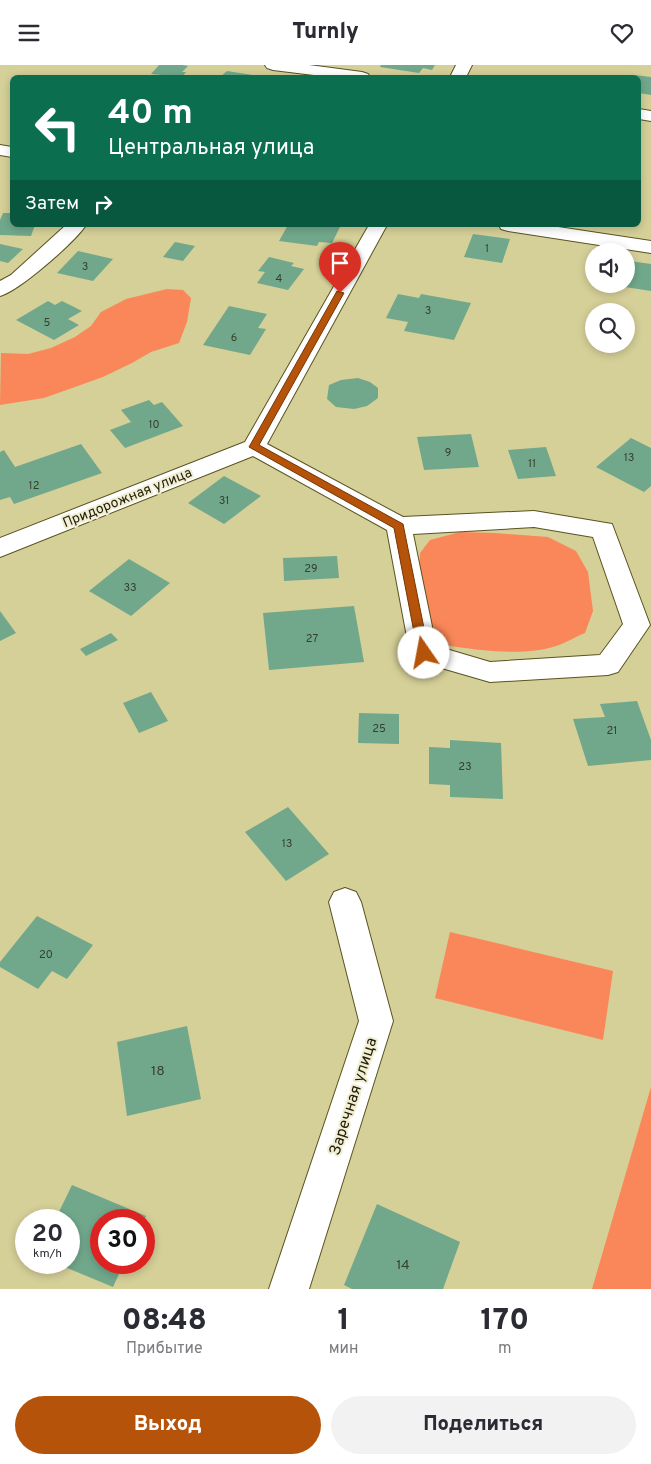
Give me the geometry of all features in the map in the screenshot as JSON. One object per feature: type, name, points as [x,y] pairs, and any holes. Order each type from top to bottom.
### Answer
[{"type":"street","points":[[273,65],[347,75]]},
{"type":"street","points":[[0,290],[18,279],[74,227]]},
{"type":"street","points":[[377,227],[254,447],[399,526],[534,519],[603,530],[637,625],[608,665],[490,673],[424,653],[399,526]]},
{"type":"street","points":[[521,227],[651,247]]},
{"type":"street","name":"Придорожная улица","points":[[0,549],[254,447]]},
{"type":"street","name":"Заречная улица","points":[[289,1289],[376,1021],[345,902]]},
{"type":"shaded area","points":[[167,289],[183,290],[191,298],[187,322],[179,343],[151,352],[103,377],[44,398],[0,405],[1,353],[28,354],[51,348],[75,337],[91,326],[101,312],[126,299]]},
{"type":"shaded area","points":[[460,532],[548,537],[576,551],[588,572],[593,611],[585,633],[556,646],[529,651],[471,649],[443,645],[431,630],[419,574],[420,553],[430,540]]},
{"type":"shaded area","points":[[450,932],[613,971],[603,1040],[435,998]]},
{"type":"shaded area","points":[[651,1087],[651,1289],[592,1289]]},
{"type":"building","points":[[159,65],[188,66],[182,72],[186,72],[184,75],[151,74]]},
{"type":"building","points":[[381,65],[435,65],[432,70],[423,68],[419,73],[380,67]]},
{"type":"building","points":[[227,71],[253,75],[222,75]]},
{"type":"building","points":[[641,76],[651,77],[651,95],[641,93]]},
{"type":"building","points":[[3,213],[10,213],[10,227],[34,227],[31,236],[0,235],[0,220]]},
{"type":"building","points":[[287,227],[340,227],[332,243],[319,242],[317,246],[279,241]]},
{"type":"building","points":[[473,234],[510,239],[502,263],[464,257]]},
{"type":"building","points":[[175,242],[195,246],[183,261],[163,257]]},
{"type":"building","points":[[0,244],[23,249],[8,263],[0,261]]},
{"type":"building","points":[[78,251],[113,259],[93,281],[57,273]]},
{"type":"building","points":[[269,257],[294,263],[291,266],[304,269],[288,290],[257,283],[265,272],[258,271]]},
{"type":"building","points":[[635,262],[651,264],[651,291],[635,289]]},
{"type":"building","points":[[398,294],[419,298],[421,294],[471,303],[454,340],[404,331],[408,322],[386,318]]},
{"type":"building","points":[[48,301],[55,305],[62,301],[82,311],[68,319],[79,325],[54,340],[16,320]]},
{"type":"building","points":[[229,306],[267,314],[258,328],[266,329],[250,355],[203,345]]},
{"type":"building","points":[[358,378],[370,382],[378,388],[378,398],[367,406],[354,409],[336,407],[327,399],[329,385],[341,380]]},
{"type":"building","points":[[149,400],[154,405],[162,402],[183,426],[125,448],[110,430],[131,422],[121,410]]},
{"type":"building","points":[[471,434],[479,467],[424,470],[417,437]]},
{"type":"building","points":[[631,438],[651,448],[651,486],[644,492],[596,467]]},
{"type":"building","points":[[81,444],[102,473],[14,504],[10,497],[0,500],[0,452],[4,450],[15,467]]},
{"type":"building","points":[[546,447],[556,476],[518,479],[508,450]]},
{"type":"building","points":[[224,476],[261,496],[224,524],[188,503]]},
{"type":"building","points":[[337,556],[339,578],[284,581],[283,558]]},
{"type":"building","points":[[129,559],[170,583],[131,616],[89,591]]},
{"type":"building","points":[[354,606],[364,662],[269,670],[263,613]]},
{"type":"building","points":[[0,611],[16,633],[0,641]]},
{"type":"building","points":[[111,633],[118,640],[86,656],[80,649]]},
{"type":"building","points":[[151,692],[168,721],[139,733],[123,703]]},
{"type":"building","points":[[637,701],[651,740],[651,760],[588,766],[573,719],[605,717],[600,704]]},
{"type":"building","points":[[359,713],[399,714],[399,744],[358,743]]},
{"type":"building","points":[[450,740],[501,743],[503,799],[450,797],[450,785],[429,784],[429,747],[450,748]]},
{"type":"building","points":[[288,807],[329,854],[286,881],[245,832]]},
{"type":"building","points":[[37,916],[93,945],[67,979],[52,971],[38,989],[0,967],[0,962]]},
{"type":"building","points":[[187,1026],[201,1099],[127,1116],[117,1042]]},
{"type":"building","points":[[72,1185],[129,1209],[90,1209],[90,1274],[119,1274],[113,1287],[80,1273],[80,1209],[60,1209]]},
{"type":"building","points":[[377,1204],[460,1242],[443,1289],[352,1289],[344,1285]]},
{"type":"route","points":[[340,293],[254,447],[399,526],[424,653]]}]
